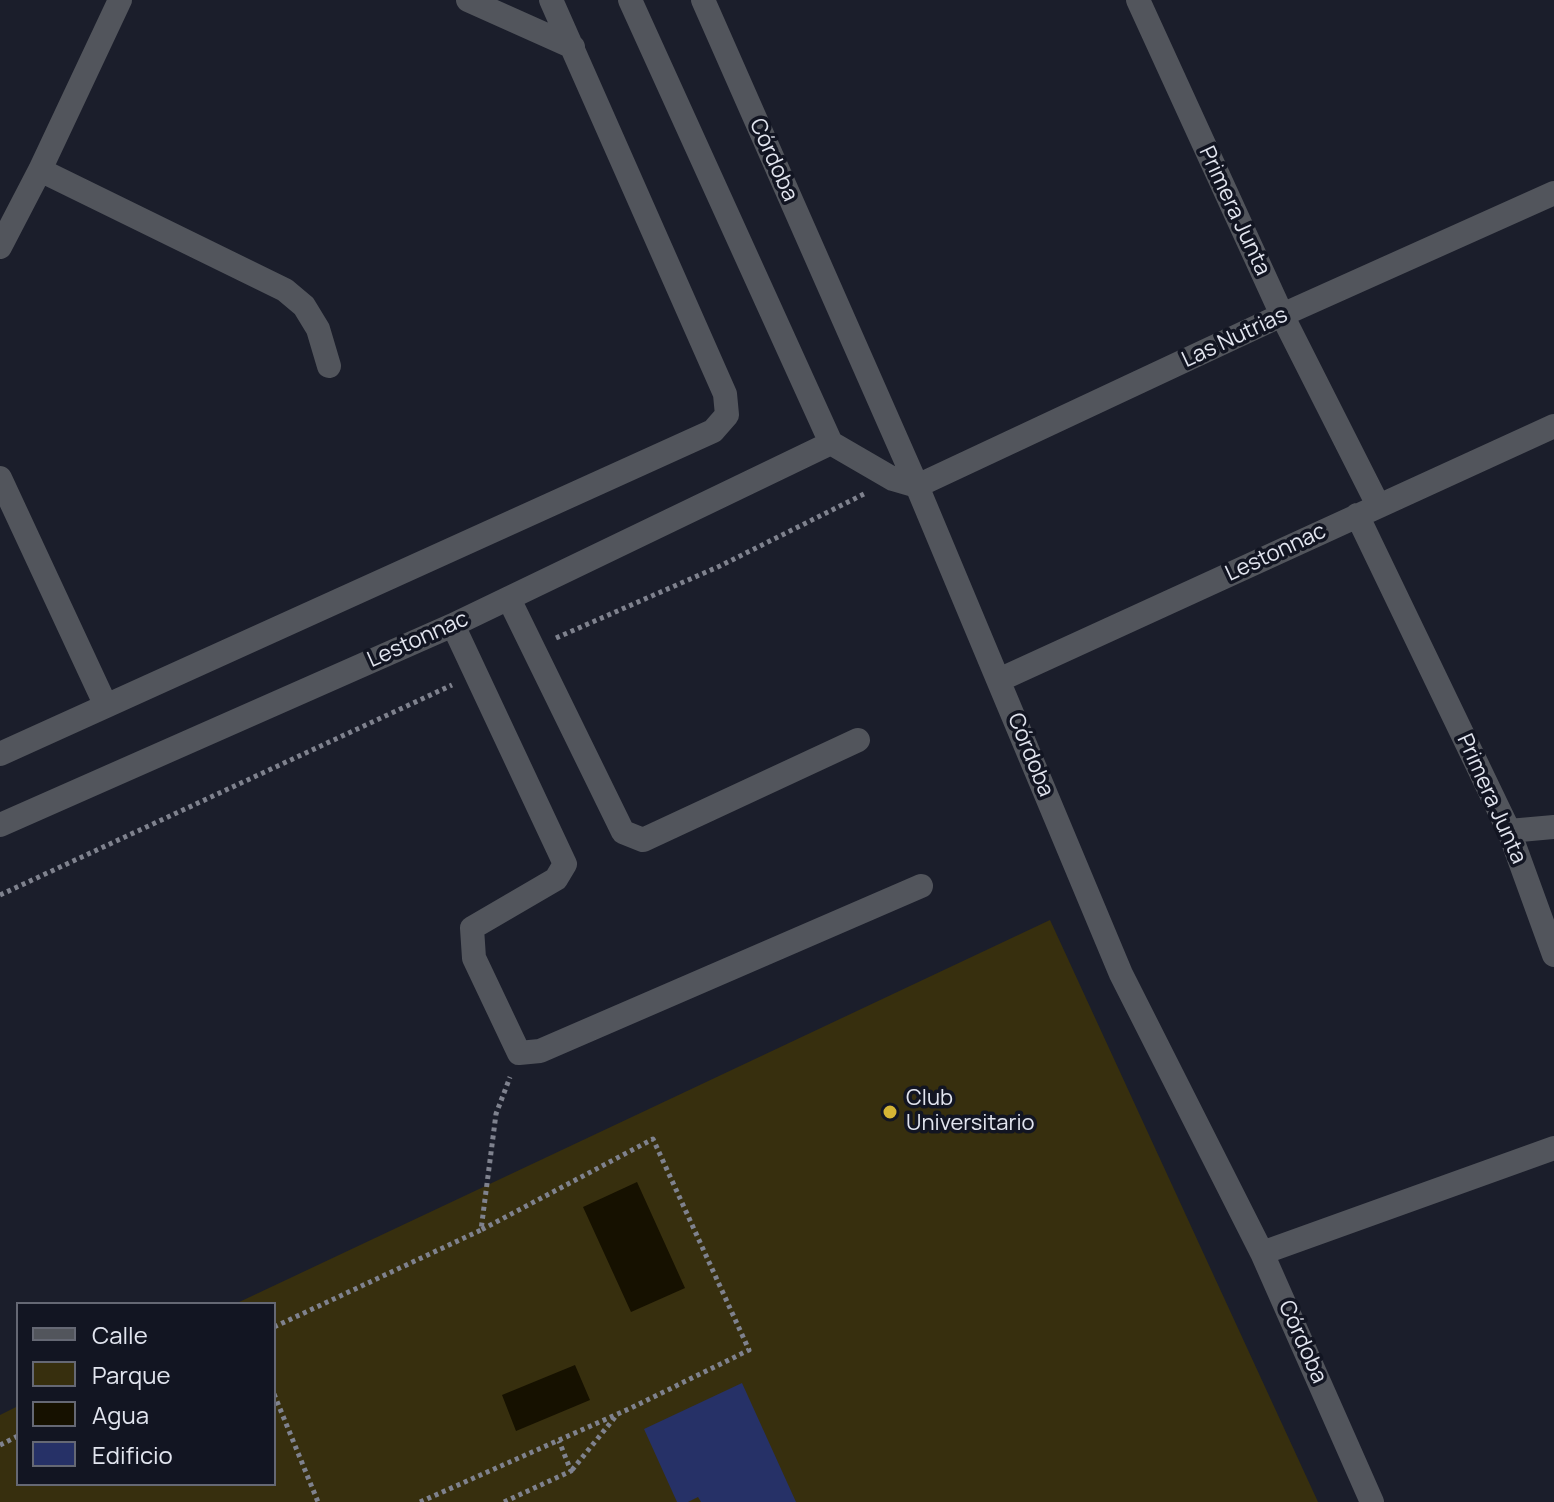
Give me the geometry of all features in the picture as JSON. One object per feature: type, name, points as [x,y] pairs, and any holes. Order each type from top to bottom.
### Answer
[{"type":"street","points":[[0,247],[120,0]]},
{"type":"street","points":[[468,0],[573,47]]},
{"type":"street","points":[[0,754],[713,431],[727,415],[725,394],[551,0]]},
{"type":"street","points":[[630,0],[831,443],[893,479],[917,486]]},
{"type":"street","name":"Córdoba","points":[[703,0],[917,486],[1121,974],[1262,1253],[1372,1502]]},
{"type":"street","name":"Primera Junta","points":[[1138,0],[1282,315],[1509,831],[1551,941]]},
{"type":"street","points":[[40,170],[285,290],[304,306],[318,329],[329,366]]},
{"type":"street","name":"Las Nutrias","points":[[917,486],[1282,315],[1554,193]]},
{"type":"street","name":"Lestonnac","points":[[999,680],[1554,426]]},
{"type":"street","name":"Lestonnac","points":[[0,825],[453,625],[831,443]]},
{"type":"street","points":[[0,478],[106,706]]},
{"type":"street","points":[[509,599],[623,832],[643,840],[858,740]]},
{"type":"street","points":[[453,625],[565,864],[556,879],[472,928],[474,958],[519,1053],[540,1051],[921,886]]},
{"type":"street","points":[[1509,831],[1554,827]]},
{"type":"street","points":[[1262,1253],[1554,1148]]},
{"type":"path","points":[[534,647],[720,566],[893,479]]},
{"type":"path","points":[[0,895],[476,673]]},
{"type":"path","points":[[481,1230],[496,1114],[519,1053]]},
{"type":"path","points":[[276,1326],[481,1230],[653,1139],[749,1350],[617,1414],[420,1502]]},
{"type":"path","points":[[276,1399],[318,1502]]},
{"type":"path","points":[[504,1502],[571,1471],[617,1414]]},
{"type":"path","points":[[559,1440],[571,1471]]},
{"type":"green space","name":"Club Universitario","points":[[1050,920],[1318,1502],[0,1502],[0,1415],[16,1407],[16,1486],[276,1486],[276,1302],[239,1302]]},
{"type":"water","points":[[637,1182],[685,1288],[631,1312],[583,1207]]},
{"type":"water","points":[[575,1365],[590,1400],[516,1431],[502,1395]]},
{"type":"building","points":[[742,1383],[796,1502],[701,1502],[698,1497],[688,1502],[677,1502],[644,1429]]},
{"type":"place","name":"Club Universitario","points":[[890,1112]]}]
